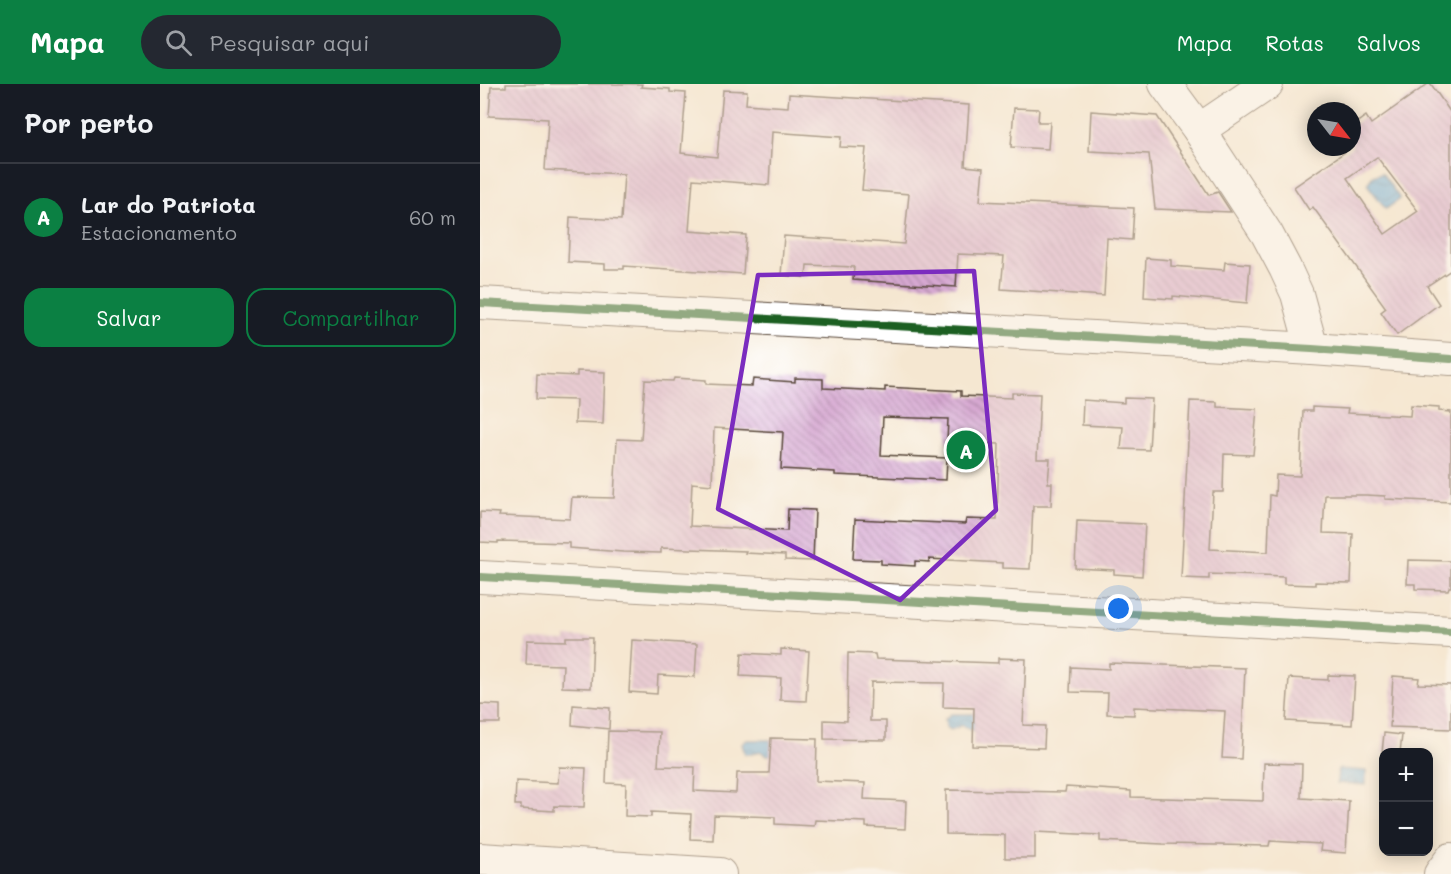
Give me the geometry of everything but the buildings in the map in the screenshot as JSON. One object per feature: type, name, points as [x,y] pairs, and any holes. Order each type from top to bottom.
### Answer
[{"type":"street","points":[[1165,84],[1199,130],[1267,234],[1297,294],[1312,349]]},
{"type":"street","points":[[1199,130],[1267,84]]},
{"type":"street","points":[[480,303],[1312,349],[1451,359]]},
{"type":"street","points":[[480,577],[1451,632]]},
{"type":"street","points":[[480,859],[720,874]]},
{"type":"street","points":[[1440,874],[1451,859]]},
{"type":"highlighted area","points":[[974,271],[996,510],[900,600],[718,509],[758,275]]},
{"type":"water","points":[[1382,173],[1400,199],[1386,209],[1367,184],[1373,176]]},
{"type":"water","points":[[951,714],[975,714],[974,730],[962,725],[951,730],[946,727],[945,719]]},
{"type":"water","points":[[747,740],[771,740],[771,755],[760,751],[745,754],[742,744]]},
{"type":"water","points":[[1338,769],[1366,771],[1366,785],[1337,783]]},
{"type":"cycle path","points":[[480,303],[1312,349],[1451,359]]},
{"type":"cycle path","points":[[480,577],[1451,632]]},
{"type":"place","name":"Lar do Patriota","points":[[966,450]]}]
